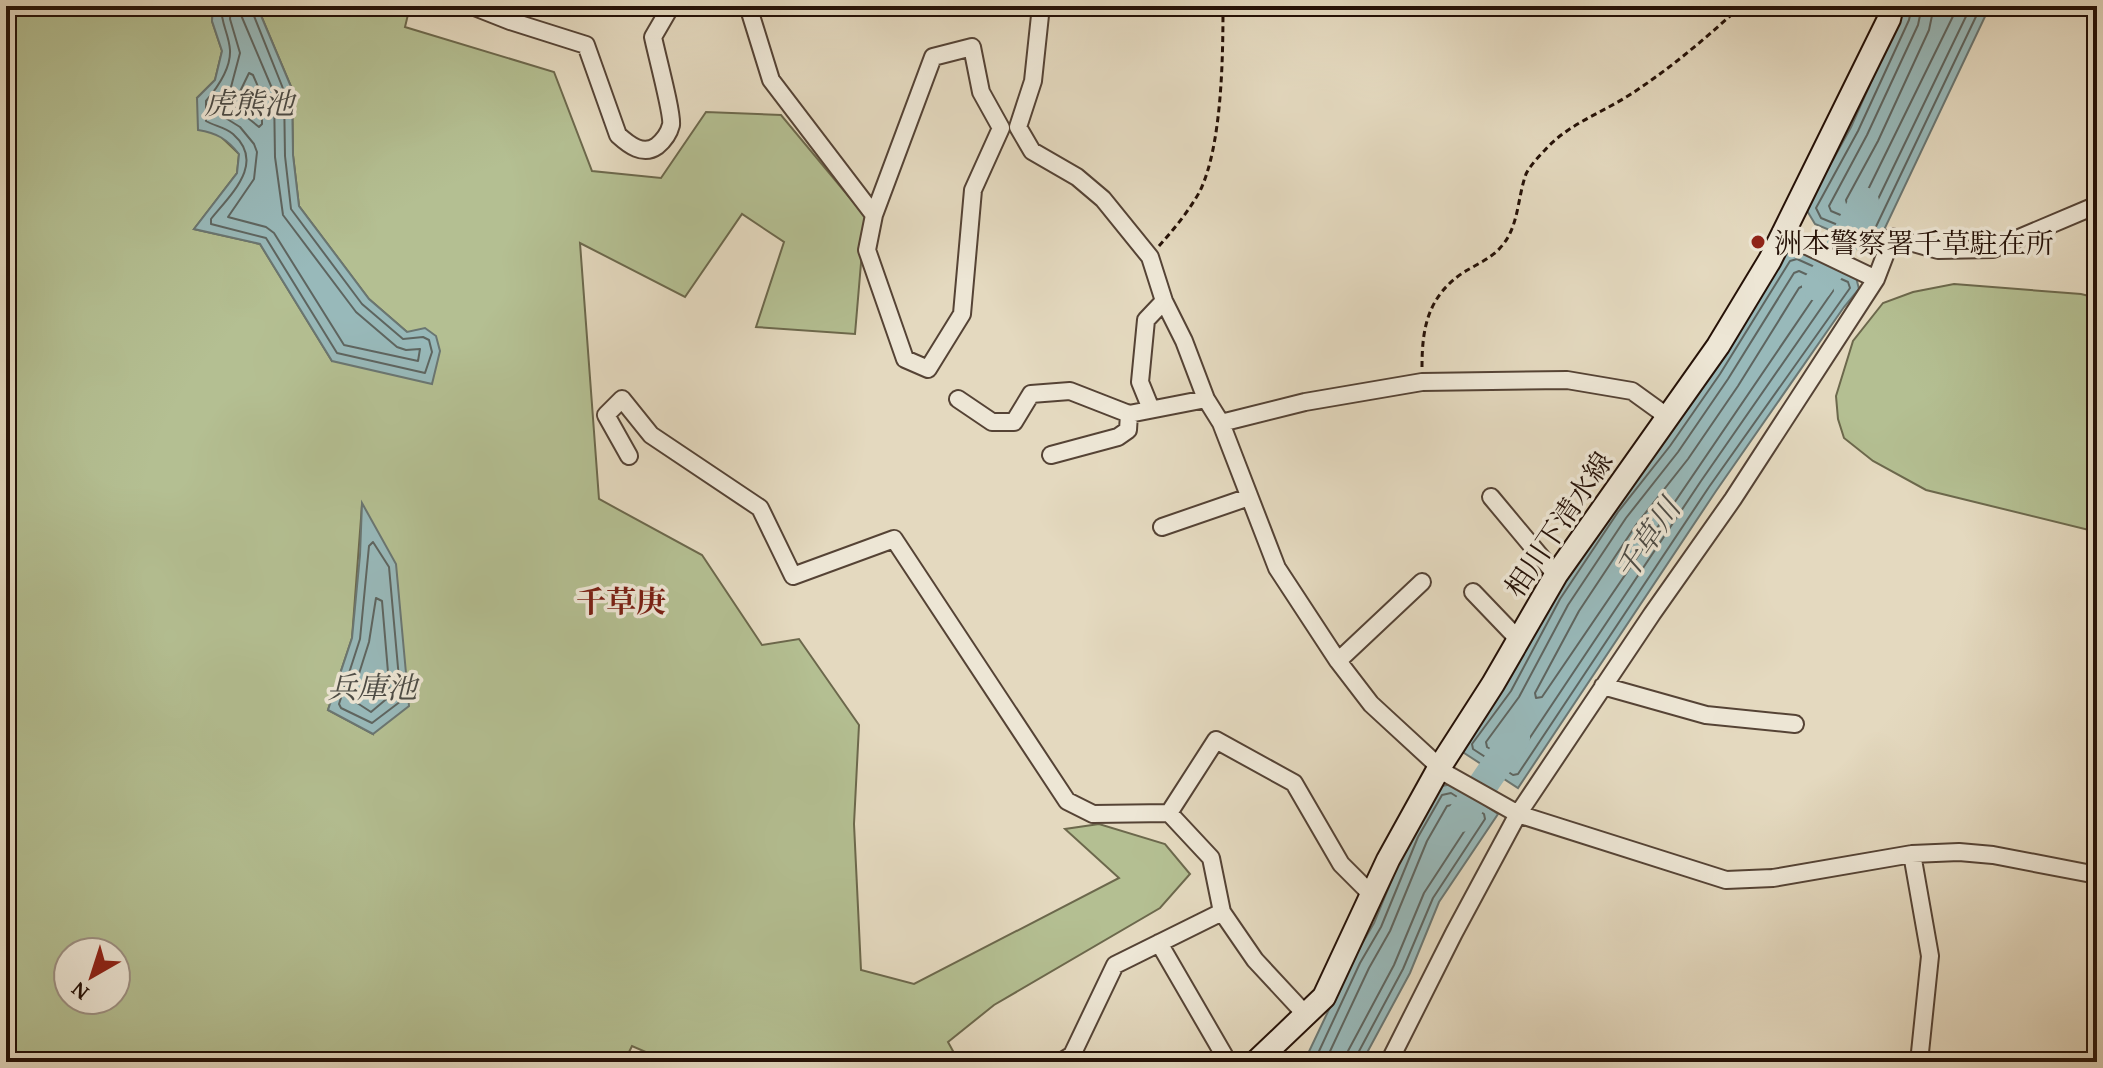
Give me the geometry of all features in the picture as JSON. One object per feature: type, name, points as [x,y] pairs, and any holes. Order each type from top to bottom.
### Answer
[{"type":"main road","name":"相川下清水線","points":[[1256,1062],[1324,997],[1388,860],[1556,575],[1718,346],[1784,235],[1804,188],[1889,19],[1892,6]]},
{"type":"street","points":[[472,6],[586,45],[618,135],[628,145],[643,150],[652,149],[663,141],[671,124],[653,37],[671,6]]},
{"type":"street","points":[[748,6],[771,80],[874,215]]},
{"type":"street","points":[[1041,6],[1033,81],[1018,127],[1032,151],[1077,177],[1103,199],[1150,257],[1164,301],[1184,341],[1206,399],[1221,423],[1277,568],[1338,661],[1371,704],[1443,771],[1513,812],[1726,880],[1773,878],[1912,854],[1959,852],[1993,855],[2097,875]]},
{"type":"street","points":[[972,47],[981,92],[1001,128],[973,190],[962,314],[928,369],[905,359],[867,250],[874,215],[933,57],[972,47]]},
{"type":"street","points":[[1001,128],[1018,127]]},
{"type":"street","points":[[1389,1062],[1513,812],[1733,499],[1876,279],[1892,237],[1938,250],[1993,249],[2097,205]]},
{"type":"street","points":[[1784,235],[1876,279]]},
{"type":"street","points":[[1151,409],[1140,382],[1146,320],[1164,301]]},
{"type":"street","points":[[1221,423],[1305,402],[1422,382],[1567,380],[1632,391],[1668,417]]},
{"type":"street","points":[[958,399],[992,422],[1014,422],[1031,394],[1070,391],[1129,414],[1206,399]]},
{"type":"street","points":[[629,456],[606,415],[622,399],[651,435],[760,508],[793,576],[894,539],[1067,801],[1093,814],[1169,813],[1211,858],[1222,912],[1255,960],[1307,1016]]},
{"type":"street","points":[[1051,455],[1118,437],[1128,430],[1129,414]]},
{"type":"street","points":[[1162,527],[1249,497]]},
{"type":"street","points":[[1491,497],[1556,575]]},
{"type":"street","points":[[1338,661],[1422,582]]},
{"type":"street","points":[[1473,592],[1519,640]]},
{"type":"street","points":[[1603,686],[1706,715],[1795,724]]},
{"type":"street","points":[[1169,813],[1216,740],[1294,783],[1341,864],[1372,895]]},
{"type":"street","points":[[1912,854],[1930,956],[1919,1062]]},
{"type":"street","points":[[1061,1062],[1072,1055],[1115,965],[1222,912]]},
{"type":"street","points":[[1159,943],[1228,1062]]},
{"type":"path","points":[[1150,257],[1183,217],[1200,190],[1212,158],[1223,55],[1223,6]]},
{"type":"path","points":[[1422,382],[1422,335],[1435,300],[1460,275],[1498,251],[1511,233],[1527,172],[1544,150],[1564,131],[1630,95],[1693,49],[1741,6]]},
{"type":"green space","points":[[6,6],[213,6],[212,21],[222,51],[215,80],[197,98],[217,133],[239,154],[237,173],[194,229],[260,244],[332,361],[407,332],[369,299],[299,206],[293,155],[292,89],[257,6],[410,6],[405,27],[554,72],[592,171],[661,178],[706,112],[781,115],[865,216],[855,334],[756,327],[784,242],[742,214],[685,297],[580,243],[599,499],[702,555],[762,645],[799,639],[859,725],[854,824],[861,970],[914,984],[1119,878],[1065,829],[1099,824],[1165,844],[1190,874],[1160,908],[994,1005],[948,1042],[959,1062],[669,1062],[632,1046],[624,1062],[6,1062]],"holes":[[[362,505],[373,734],[328,710],[352,638]]]},
{"type":"green space","points":[[1954,284],[2081,294],[2097,298],[2097,532],[1926,490],[1873,461],[1844,438],[1836,396],[1853,341],[1883,303],[1913,292]]},
{"type":"water","name":"虎熊池","points":[[213,6],[257,6],[292,89],[293,155],[299,206],[369,299],[407,332],[425,328],[436,336],[440,351],[432,384],[332,361],[260,244],[194,229],[237,173],[239,154],[221,138],[198,130],[197,98],[215,80],[222,51],[212,21]]},
{"type":"water","points":[[1905,6],[1990,6],[1875,249],[1815,224],[1806,209],[1851,127]]},
{"type":"water","points":[[1796,250],[1856,277],[1859,289],[1716,491],[1518,788],[1458,749],[1553,596],[1785,254]]},
{"type":"water","name":"兵庫池","points":[[362,503],[396,564],[409,706],[373,734],[328,710],[352,638]]},
{"type":"water","points":[[1452,784],[1498,814],[1439,902],[1410,973],[1362,1062],[1304,1062],[1353,959],[1374,923],[1411,833],[1437,787]]},
{"type":"waterway","name":"千草川","points":[[1817,286],[1831,267],[1864,202]]},
{"type":"waterway","name":"千草川","points":[[1461,817],[1515,738]]},
{"type":"place","name":"洲本警察署千草駐在所","points":[[1758,242]]},
{"type":"district","name":"千草庚","points":[[621,601]]}]
